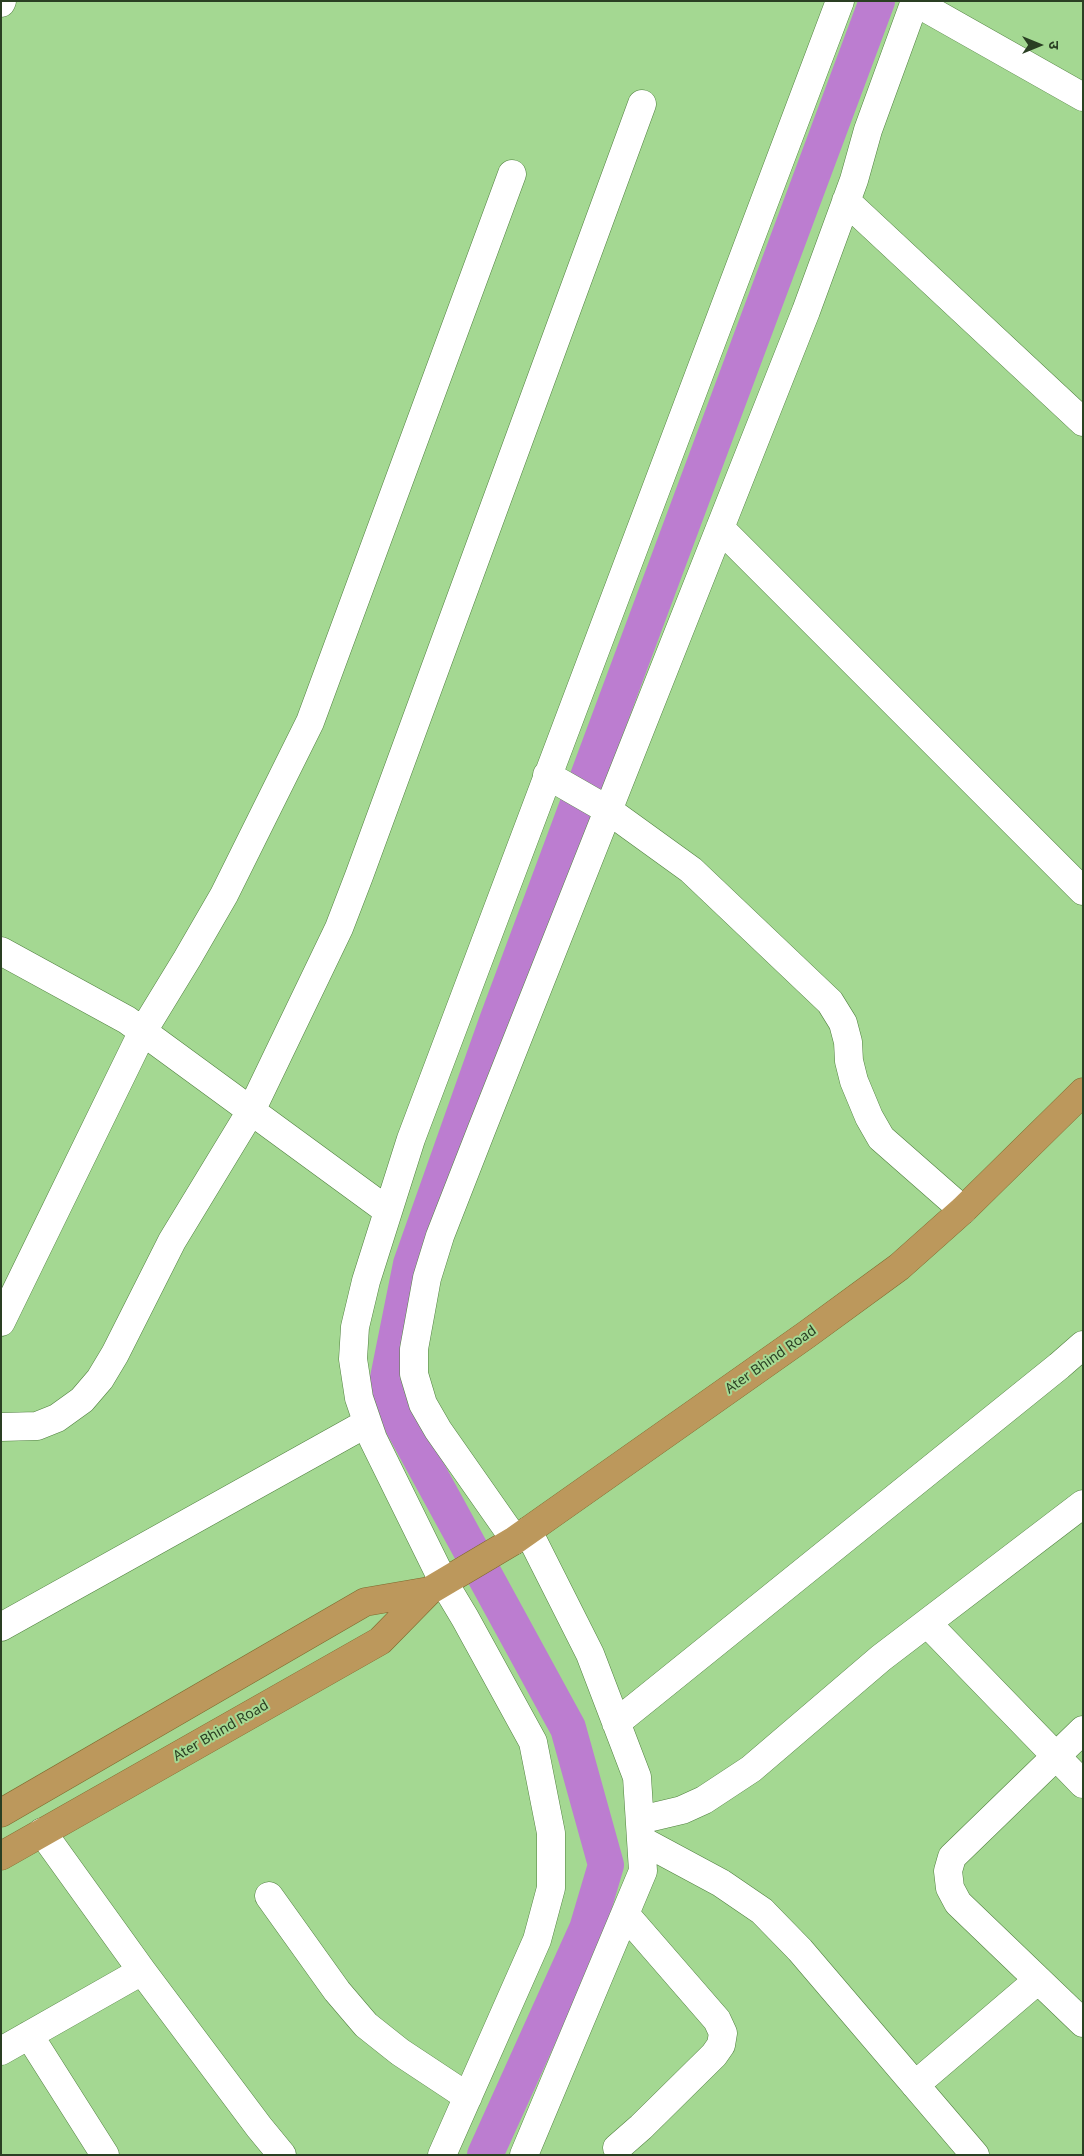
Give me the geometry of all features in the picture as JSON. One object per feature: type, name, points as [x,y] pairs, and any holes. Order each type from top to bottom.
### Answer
[{"type":"highway","name":"Ater Bhind Road","points":[[1,1856],[380,1641],[441,1585],[514,1540],[899,1267],[963,1210],[1080,1099]]},
{"type":"highway","name":"Ater Bhind Road","points":[[1,1813],[365,1602],[441,1585]]},
{"type":"street","points":[[442,2155],[537,1940],[551,1888],[550,1833],[533,1742],[465,1618],[441,1585],[373,1439],[359,1398],[353,1359],[355,1327],[366,1281],[411,1138],[840,1]]},
{"type":"street","points":[[524,2155],[643,1871],[637,1777],[590,1654],[438,1430],[424,1404],[414,1374],[414,1349],[427,1278],[440,1236],[806,312],[846,201],[868,130],[915,2],[1083,98]]},
{"type":"street","points":[[1,1427],[37,1426],[57,1418],[82,1400],[100,1379],[115,1354],[172,1241],[251,1111],[339,928],[642,104]]},
{"type":"street","points":[[1,1322],[143,1031],[224,894],[310,722],[512,174]]},
{"type":"street","points":[[846,201],[1083,422]]},
{"type":"street","points":[[720,528],[1083,891]]},
{"type":"street","points":[[547,775],[608,810],[691,870],[830,1002],[843,1023],[854,1081],[869,1117],[881,1138],[963,1210]]},
{"type":"street","points":[[1,951],[127,1020],[388,1211]]},
{"type":"street","points":[[616,1723],[1083,1345]]},
{"type":"street","points":[[1,1627],[368,1423]]},
{"type":"street","points":[[641,1830],[728,1786],[784,1743],[881,1658],[1083,1504]]},
{"type":"street","points":[[928,1624],[1083,1784]]},
{"type":"street","points":[[1083,1730],[952,1857],[948,1871],[950,1888],[958,1903],[1083,2023]]},
{"type":"street","points":[[641,1830],[762,1911],[800,1950],[916,2085],[972,2154]]},
{"type":"street","points":[[42,1832],[142,1971],[282,2155]]},
{"type":"street","points":[[269,1896],[338,1991],[366,2025],[400,2052],[468,2096]]},
{"type":"street","points":[[617,2148],[714,2056],[722,2045],[723,2033],[717,2020],[625,1914]]},
{"type":"street","points":[[1,2051],[142,1971]]},
{"type":"street","points":[[916,2085],[1038,1980]]},
{"type":"street","points":[[28,2035],[105,2155]]},
{"type":"waterway","points":[[485,2155],[587,1929],[606,1865],[568,1728],[385,1393],[411,1264],[497,1021],[877,1]]}]
